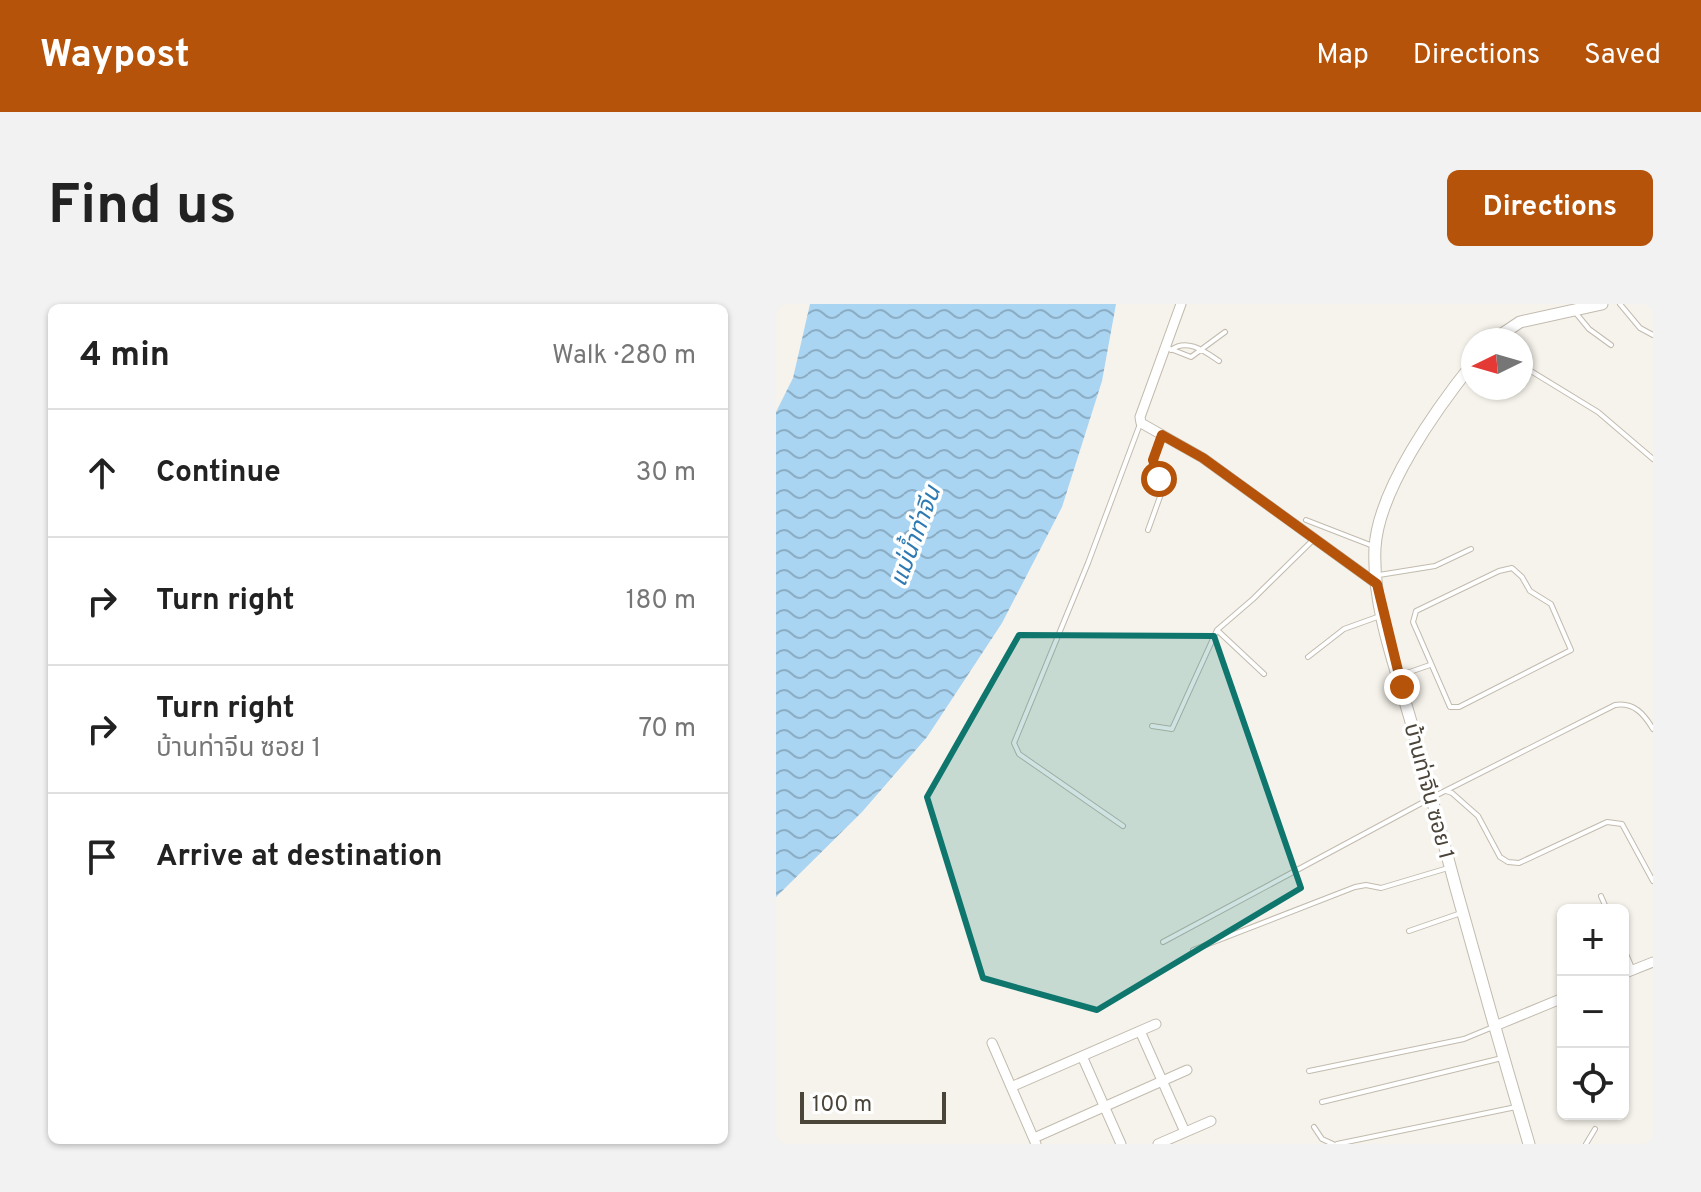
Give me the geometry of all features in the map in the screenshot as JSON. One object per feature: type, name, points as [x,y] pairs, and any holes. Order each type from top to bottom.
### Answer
[{"type":"street","points":[[1181,304],[1168,349],[1140,417],[1141,422],[1203,458],[1314,539],[1377,580]]},
{"type":"street","points":[[1511,328],[1520,322],[1602,304]]},
{"type":"street","name":"บ้านท่าจีน ซอย 1","points":[[1461,381],[1400,470],[1384,505],[1375,547],[1377,580],[1382,615],[1398,676],[1529,1144]]},
{"type":"street","points":[[1629,972],[1653,962]]},
{"type":"street","points":[[1495,1026],[1557,1000]]},
{"type":"street","points":[[1011,1087],[1156,1024]]},
{"type":"street","points":[[1140,1031],[1185,1132]]},
{"type":"street","points":[[992,1043],[1035,1141],[1187,1070]]},
{"type":"street","points":[[1082,1056],[1121,1144]]},
{"type":"street","points":[[1158,1144],[1211,1121]]},
{"type":"lane","points":[[1620,304],[1640,328],[1653,335]]},
{"type":"lane","points":[[1574,311],[1589,329],[1611,345]]},
{"type":"lane","points":[[1168,349],[1188,358],[1225,332]]},
{"type":"lane","points":[[1168,349],[1184,345],[1202,350],[1219,361]]},
{"type":"lane","points":[[1533,372],[1598,412],[1653,459]]},
{"type":"lane","points":[[1123,826],[1019,754],[1014,743],[1088,563],[1141,422]]},
{"type":"lane","points":[[1148,530],[1161,494],[1153,460],[1162,435]]},
{"type":"lane","points":[[1306,520],[1375,547]]},
{"type":"lane","points":[[1152,726],[1167,730],[1174,726],[1217,630],[1314,539]]},
{"type":"lane","points":[[1377,580],[1435,566],[1471,549]]},
{"type":"lane","points":[[1509,568],[1519,573],[1535,594],[1549,601],[1571,648],[1566,655],[1455,708],[1449,706],[1431,664],[1413,622],[1416,611],[1509,568]]},
{"type":"lane","points":[[1308,657],[1344,629],[1382,615]]},
{"type":"lane","points":[[1217,630],[1264,674]]},
{"type":"lane","points":[[1398,676],[1431,664]]},
{"type":"lane","points":[[1163,942],[1431,798],[1615,705],[1636,708],[1653,729]]},
{"type":"lane","points":[[1446,791],[1478,816],[1500,857],[1508,862],[1519,863],[1607,822],[1622,824],[1653,881]]},
{"type":"lane","points":[[1193,950],[1355,887],[1369,885],[1381,888],[1451,868]]},
{"type":"lane","points":[[1601,896],[1604,904]]},
{"type":"lane","points":[[1409,931],[1463,912]]},
{"type":"lane","points":[[1309,1071],[1464,1039],[1495,1026]]},
{"type":"lane","points":[[1322,1102],[1504,1058]]},
{"type":"lane","points":[[1314,1127],[1322,1139],[1335,1144],[1518,1106]]},
{"type":"lane","points":[[1586,1144],[1595,1129]]},
{"type":"highlighted area","points":[[1019,635],[1214,636],[1301,888],[1097,1010],[983,978],[927,797]]},
{"type":"water","name":"แม่น้ำท่าจีน","points":[[810,304],[1116,304],[1102,381],[1062,507],[1002,623],[927,737],[862,812],[776,897],[776,412],[793,378]]},
{"type":"route","points":[[1159,479],[1153,466],[1153,455],[1162,435],[1203,458],[1377,584],[1382,615],[1402,687]]}]
